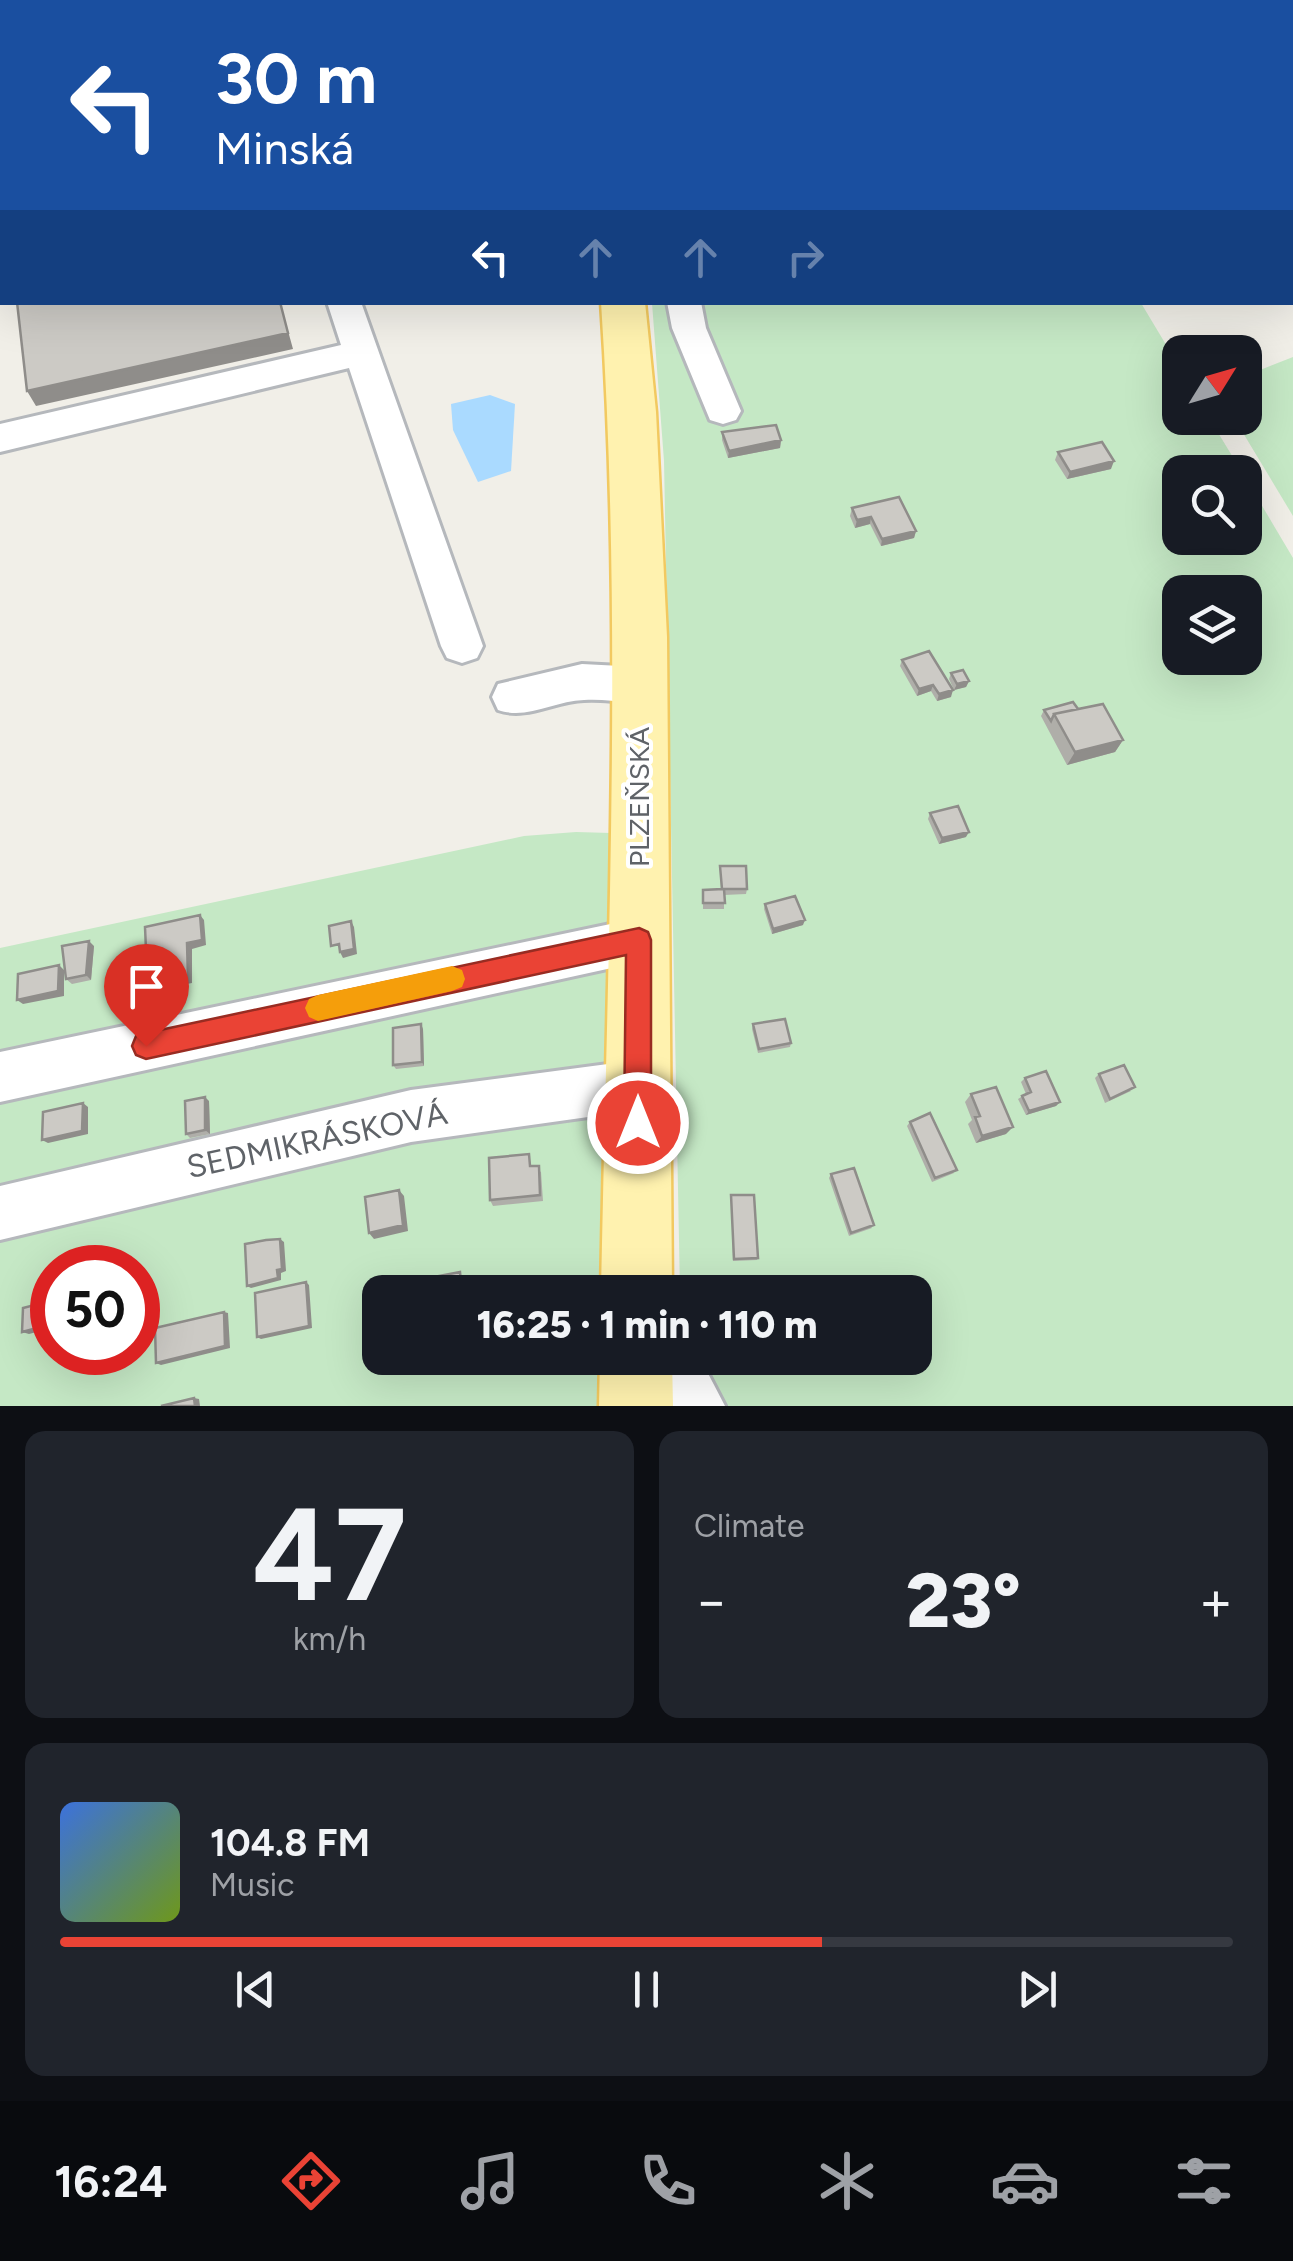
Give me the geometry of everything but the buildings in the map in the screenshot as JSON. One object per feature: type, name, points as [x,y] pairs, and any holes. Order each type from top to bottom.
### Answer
[{"type":"main road","name":"PLZEŇSKÁ","points":[[623,305],[632,412],[640,685],[636,1275]]},
{"type":"main road","points":[[636,1375],[636,1406]]},
{"type":"lane","points":[[345,305],[462,646]]},
{"type":"lane","points":[[685,305],[689,328],[723,411]]},
{"type":"lane","points":[[0,438],[362,354]]},
{"type":"lane","points":[[513,697],[582,682],[640,685]]},
{"type":"lane","points":[[0,1077],[639,940]]},
{"type":"lane","name":"SEDMIKRÁSKOVÁ","points":[[0,1213],[411,1116],[638,1085]]},
{"type":"lane","points":[[679,1375],[696,1406]]},
{"type":"green space","points":[[652,305],[1142,305],[1162,338],[1162,435],[1219,435],[1232,455],[1162,455],[1162,555],[1262,555],[1262,506],[1293,558],[1293,1406],[683,1406],[682,1375],[932,1375],[932,1275],[680,1275],[664,461]]},
{"type":"green space","points":[[1293,357],[1293,516],[1262,465],[1262,455],[1256,455],[1244,435],[1262,435],[1262,369]]},
{"type":"green space","points":[[611,833],[604,1275],[362,1275],[362,1375],[603,1375],[602,1406],[0,1406],[0,948],[524,836]]},
{"type":"water","points":[[490,395],[515,404],[511,471],[478,482],[453,430],[451,404]]},
{"type":"slow traffic","points":[[318,1008],[452,979]]},
{"type":"route","points":[[146,1046],[639,940],[638,1123]]}]
